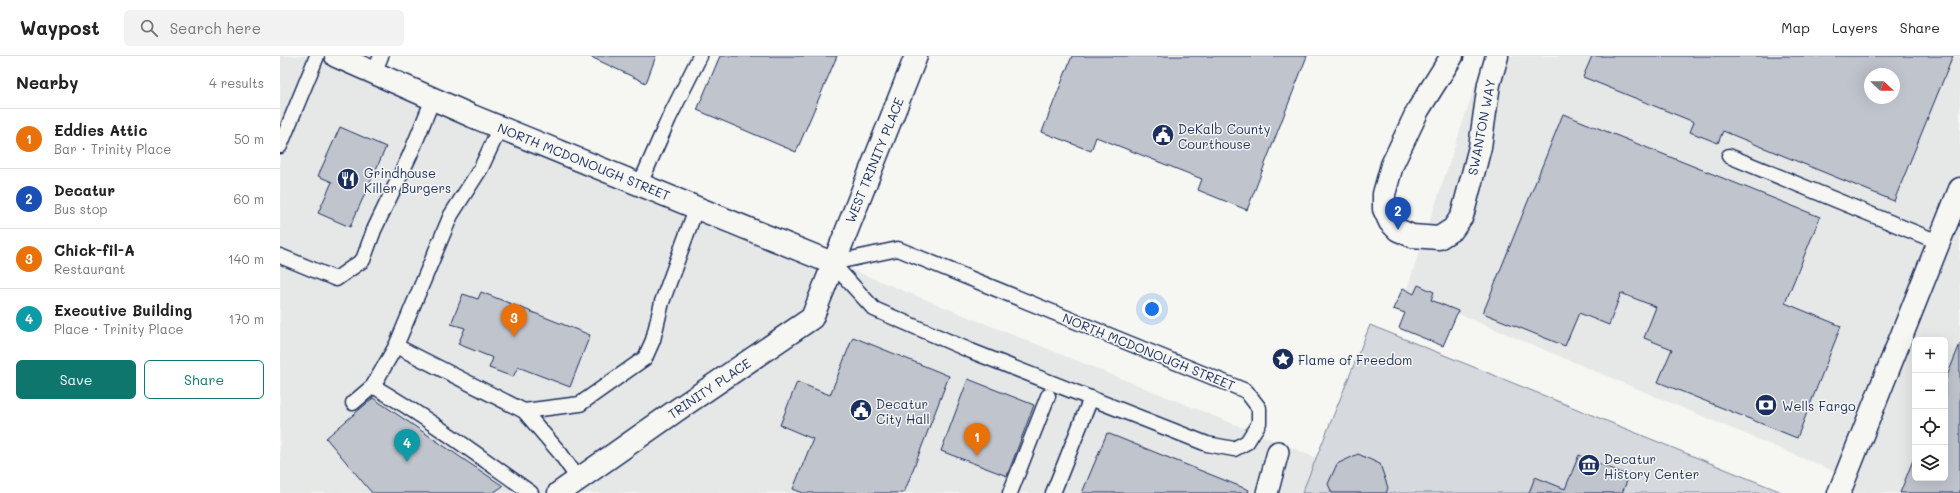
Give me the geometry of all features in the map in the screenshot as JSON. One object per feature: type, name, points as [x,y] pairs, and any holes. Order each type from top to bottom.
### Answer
[{"type":"street","name":"NORTH MCDONOUGH STREET","points":[[336,56],[377,64],[433,99],[697,206],[832,263]]},
{"type":"street","name":"WEST TRINITY PLACE","points":[[832,263],[916,56]]},
{"type":"street","name":"SWANTON WAY","points":[[1452,56],[1418,110],[1392,165],[1384,194],[1384,209],[1390,222],[1398,230],[1412,236],[1439,238],[1453,229],[1462,216],[1480,147],[1488,84],[1497,56]]},
{"type":"street","points":[[1839,493],[1960,189]]},
{"type":"street","name":"TRINITY PLACE","points":[[560,493],[677,410],[812,318],[832,263]]},
{"type":"street","points":[[1267,493],[1278,452]]},
{"type":"lane","points":[[280,146],[317,56]]},
{"type":"lane","points":[[640,184],[669,118],[700,56]]},
{"type":"lane","points":[[280,256],[336,279],[364,260],[374,230],[410,155],[433,99]]},
{"type":"lane","points":[[353,403],[373,386],[396,346],[451,216],[481,168],[500,127]]},
{"type":"lane","points":[[1729,156],[1938,242]]},
{"type":"lane","points":[[524,411],[580,404],[645,358],[653,340],[662,302],[697,206]]},
{"type":"lane","name":"NORTH MCDONOUGH STREET","points":[[898,248],[1246,391],[1259,408],[1259,423],[1247,442],[1234,449],[1208,444],[971,351],[874,309],[832,263],[898,248]]},
{"type":"lane","points":[[396,346],[524,411],[560,453],[579,480]]},
{"type":"lane","points":[[373,386],[400,402],[461,443],[531,493]]},
{"type":"lane","points":[[1010,493],[1048,396]]},
{"type":"lane","points":[[1053,493],[1091,398]]},
{"type":"shaded area","points":[[280,56],[323,56],[1320,459],[1306,493],[280,493]]},
{"type":"shaded area","points":[[1485,56],[1960,56],[1960,493],[1836,493],[1843,475],[1406,292]]},
{"type":"shaded area","points":[[1370,325],[1784,493],[1302,493]]},
{"type":"building","points":[[589,56],[656,56],[646,83]]},
{"type":"building","points":[[720,56],[837,56],[796,152],[697,110]]},
{"type":"building","name":"DeKalb County Courthouse","points":[[1072,56],[1307,56],[1247,210],[1198,190],[1202,179],[1096,137],[1091,151],[1042,132]]},
{"type":"building","points":[[1592,56],[1953,56],[1894,201],[1723,131],[1718,143],[1690,132],[1694,122],[1583,77]]},
{"type":"building","points":[[1563,114],[1820,217],[1785,303],[1841,326],[1797,438],[1658,382],[1672,349],[1644,338],[1656,307],[1621,293],[1609,325],[1579,313],[1565,346],[1483,313]]},
{"type":"building","name":"Grindhouse Killer Burgers","points":[[340,127],[386,147],[350,227],[318,213],[332,182],[318,176]]},
{"type":"building","points":[[1418,285],[1434,292],[1431,300],[1458,311],[1443,346],[1399,328],[1405,313],[1393,309],[1403,288],[1414,294]]},
{"type":"building","points":[[481,292],[590,335],[570,387],[518,367],[513,377],[489,368],[493,358],[458,344],[465,328],[451,324],[463,294],[478,299]]},
{"type":"building","name":"Decatur City Hall","points":[[853,337],[949,376],[904,493],[803,493],[793,489],[813,439],[780,425],[797,382],[830,395]]},
{"type":"building","points":[[1960,344],[1960,493],[1900,493],[1912,463],[1912,481],[1948,481],[1948,374]]},
{"type":"building","points":[[968,379],[1034,405],[1007,476],[941,451]]},
{"type":"building","points":[[373,398],[503,486],[493,493],[372,493],[326,438]]},
{"type":"building","points":[[1107,433],[1249,490],[1248,493],[1082,493]]},
{"type":"building","points":[[1358,454],[1380,464],[1388,488],[1386,493],[1332,493],[1328,484],[1337,464]]},
{"type":"building","name":"Decatur History Center","points":[[1579,455],[1629,476],[1622,493],[1529,493],[1535,477],[1565,489]]},
{"type":"place","name":"DeKalb County Courthouse","points":[[1163,135]]},
{"type":"place","name":"Grindhouse Killer Burgers","points":[[348,179]]},
{"type":"place","name":"Decatur","points":[[1398,230]]},
{"type":"place","name":"Chick-fil-A","points":[[514,337]]},
{"type":"place","name":"Flame of Freedom","points":[[1283,359]]},
{"type":"place","name":"Wells Fargo","points":[[1766,405]]},
{"type":"place","name":"Decatur City Hall","points":[[861,410]]},
{"type":"place","name":"Eddies Attic","points":[[977,456]]},
{"type":"place","name":"Executive Building","points":[[407,462]]},
{"type":"place","name":"Decatur History Center","points":[[1589,465]]}]
